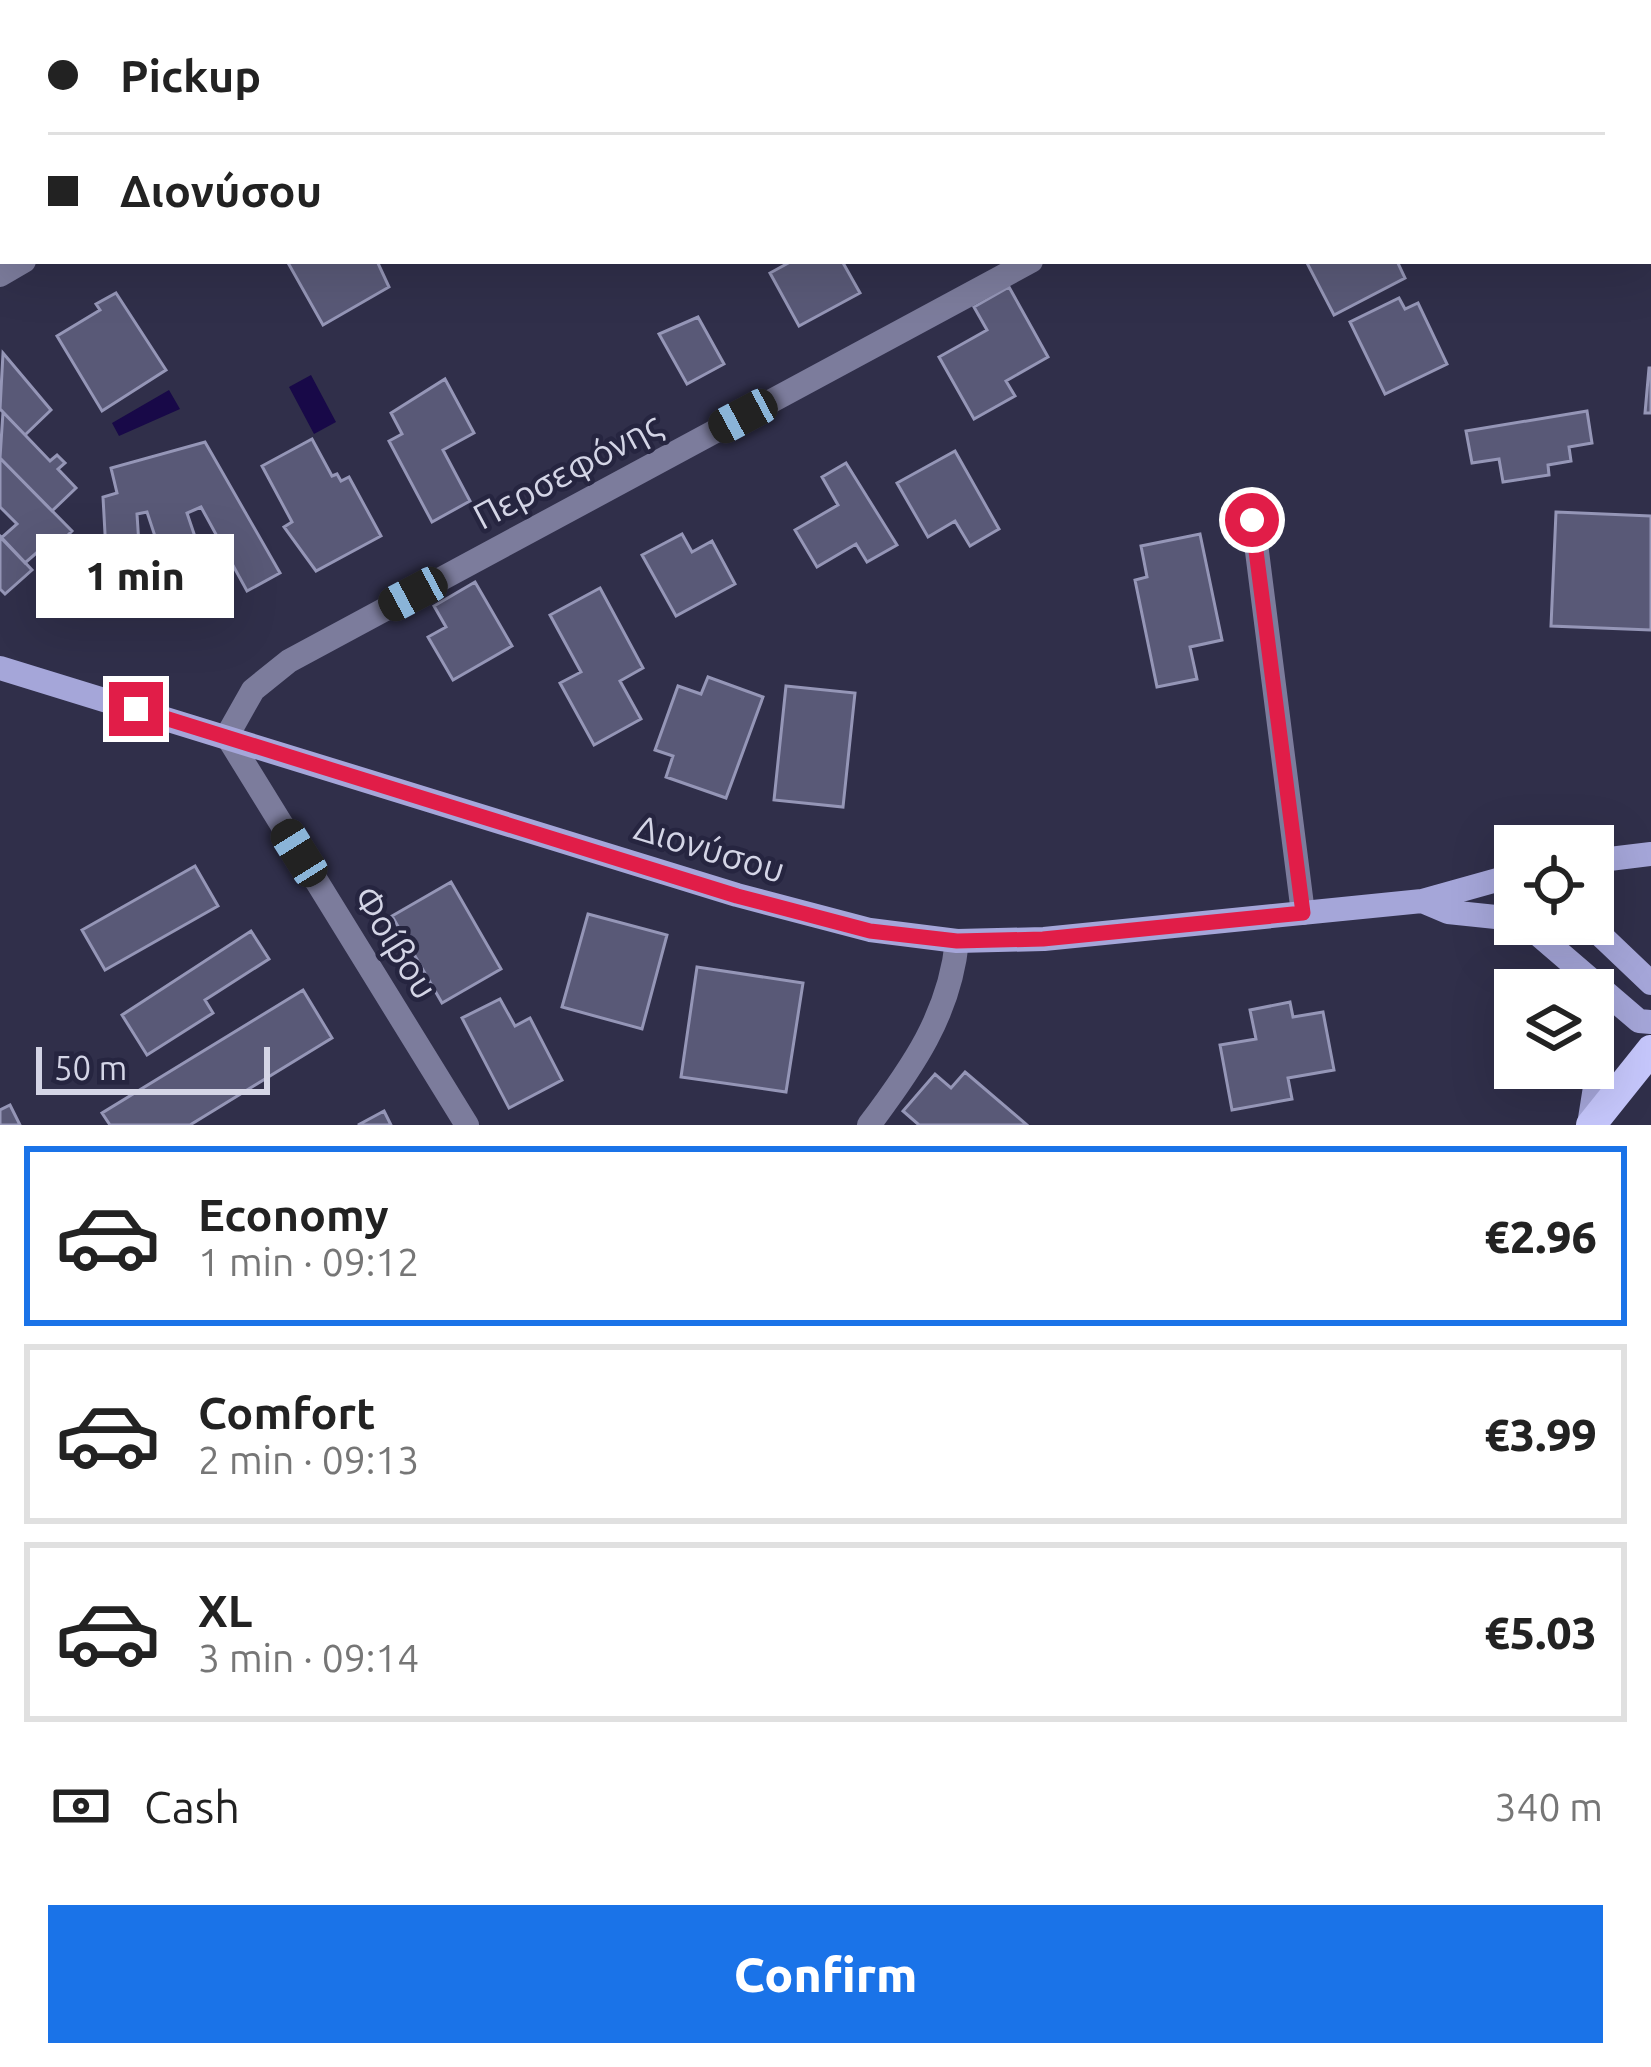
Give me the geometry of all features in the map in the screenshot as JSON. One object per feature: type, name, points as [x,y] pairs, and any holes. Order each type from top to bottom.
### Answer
[{"type":"main road","name":"Διονύσου","points":[[0,668],[737,896],[870,931],[957,941],[1043,939],[1422,901],[1494,882]]},
{"type":"main road","points":[[1614,853],[1651,833]]},
{"type":"main road","points":[[1614,858],[1651,854]]},
{"type":"main road","name":"Διονύσου","points":[[1422,901],[1448,912],[1494,917]]},
{"type":"main road","points":[[1548,945],[1573,969]]},
{"type":"main road","points":[[1611,945],[1651,982]]},
{"type":"main road","points":[[1614,1002],[1639,1021],[1651,1022]]},
{"type":"main road","points":[[1590,1125],[1651,1050]]},
{"type":"main road","points":[[1590,1125],[1595,1089]]},
{"type":"street","name":"Περσεφόνης","points":[[227,736],[253,690],[289,661],[1025,264]]},
{"type":"street","points":[[1252,520],[1303,913]]},
{"type":"street","name":"Φοίβου","points":[[227,736],[467,1125]]},
{"type":"street","points":[[868,1125],[913,1066],[943,1008],[957,941]]},
{"type":"shaded area","points":[[311,375],[336,422],[314,434],[289,387]]},
{"type":"shaded area","points":[[169,390],[180,409],[119,436],[112,423]]},
{"type":"building","points":[[289,264],[378,264],[389,287],[323,325]]},
{"type":"building","points":[[786,264],[844,264],[860,293],[799,326],[770,273]]},
{"type":"building","points":[[1308,264],[1398,264],[1405,278],[1334,315]]},
{"type":"building","points":[[1009,287],[1048,357],[1006,381],[1015,396],[974,419],[939,357],[987,330],[974,307]]},
{"type":"building","points":[[116,293],[166,370],[102,411],[57,336],[100,310],[96,304]]},
{"type":"building","points":[[1399,298],[1405,309],[1418,303],[1447,364],[1385,394],[1350,322]]},
{"type":"building","points":[[698,317],[724,364],[687,384],[659,334]]},
{"type":"building","points":[[3,353],[51,410],[25,435],[0,409]]},
{"type":"building","points":[[1649,368],[1651,413],[1645,413]]},
{"type":"building","points":[[445,379],[474,433],[443,450],[470,501],[432,522],[389,441],[402,434],[391,413]]},
{"type":"building","points":[[1587,411],[1592,443],[1569,447],[1571,461],[1548,465],[1549,475],[1503,482],[1499,459],[1472,463],[1466,431]]},
{"type":"building","points":[[3,412],[50,461],[57,455],[65,463],[58,469],[76,488],[52,511],[0,458]]},
{"type":"building","points":[[312,439],[332,476],[337,474],[341,481],[349,477],[381,536],[316,571],[284,527],[292,522],[262,466]]},
{"type":"building","points":[[205,442],[280,573],[247,591],[201,507],[187,513],[213,590],[176,600],[147,512],[137,514],[143,606],[109,607],[103,497],[117,493],[111,468]]},
{"type":"building","points":[[955,451],[999,529],[970,546],[955,521],[928,537],[897,483]]},
{"type":"building","points":[[0,458],[72,531],[47,556],[41,549],[25,563],[1,538],[17,524],[0,507]]},
{"type":"building","points":[[846,463],[897,545],[867,562],[856,544],[817,567],[795,530],[838,505],[822,477]]},
{"type":"building","points":[[1556,512],[1651,516],[1651,630],[1551,626]]},
{"type":"building","points":[[682,534],[692,552],[712,541],[735,584],[676,616],[642,555]]},
{"type":"building","points":[[1200,534],[1222,640],[1190,647],[1197,679],[1157,687],[1135,580],[1147,577],[1141,546]]},
{"type":"building","points":[[0,536],[32,570],[5,594],[0,589]]},
{"type":"building","points":[[475,582],[512,646],[453,680],[428,637],[446,627],[434,606]]},
{"type":"building","points":[[600,588],[643,668],[620,681],[641,719],[594,745],[560,683],[581,672],[550,615]]},
{"type":"building","points":[[708,677],[763,697],[726,798],[666,777],[673,756],[655,750],[678,686],[701,694]]},
{"type":"building","points":[[786,686],[855,693],[843,807],[774,800]]},
{"type":"building","points":[[195,866],[218,906],[105,970],[82,930]]},
{"type":"building","points":[[451,882],[501,969],[442,1003],[392,916]]},
{"type":"building","points":[[588,914],[667,935],[642,1029],[562,1007]]},
{"type":"building","points":[[251,931],[269,959],[205,1000],[213,1013],[147,1055],[122,1015]]},
{"type":"building","points":[[697,967],[803,983],[786,1092],[681,1077]]},
{"type":"building","points":[[303,990],[332,1038],[190,1125],[110,1125],[102,1113]]},
{"type":"building","points":[[500,999],[515,1026],[530,1018],[562,1080],[509,1108],[462,1018]]},
{"type":"building","points":[[1290,1002],[1293,1017],[1323,1012],[1334,1070],[1288,1078],[1292,1099],[1232,1110],[1220,1045],[1256,1039],[1250,1010]]},
{"type":"building","points":[[965,1072],[1027,1125],[919,1125],[903,1111],[935,1074],[951,1088]]},
{"type":"building","points":[[10,1105],[20,1125],[0,1125],[0,1110]]},
{"type":"building","points":[[384,1111],[391,1125],[358,1125]]},
{"type":"route","points":[[136,709],[737,896],[870,931],[957,941],[1043,939],[1303,913],[1252,520]]}]
